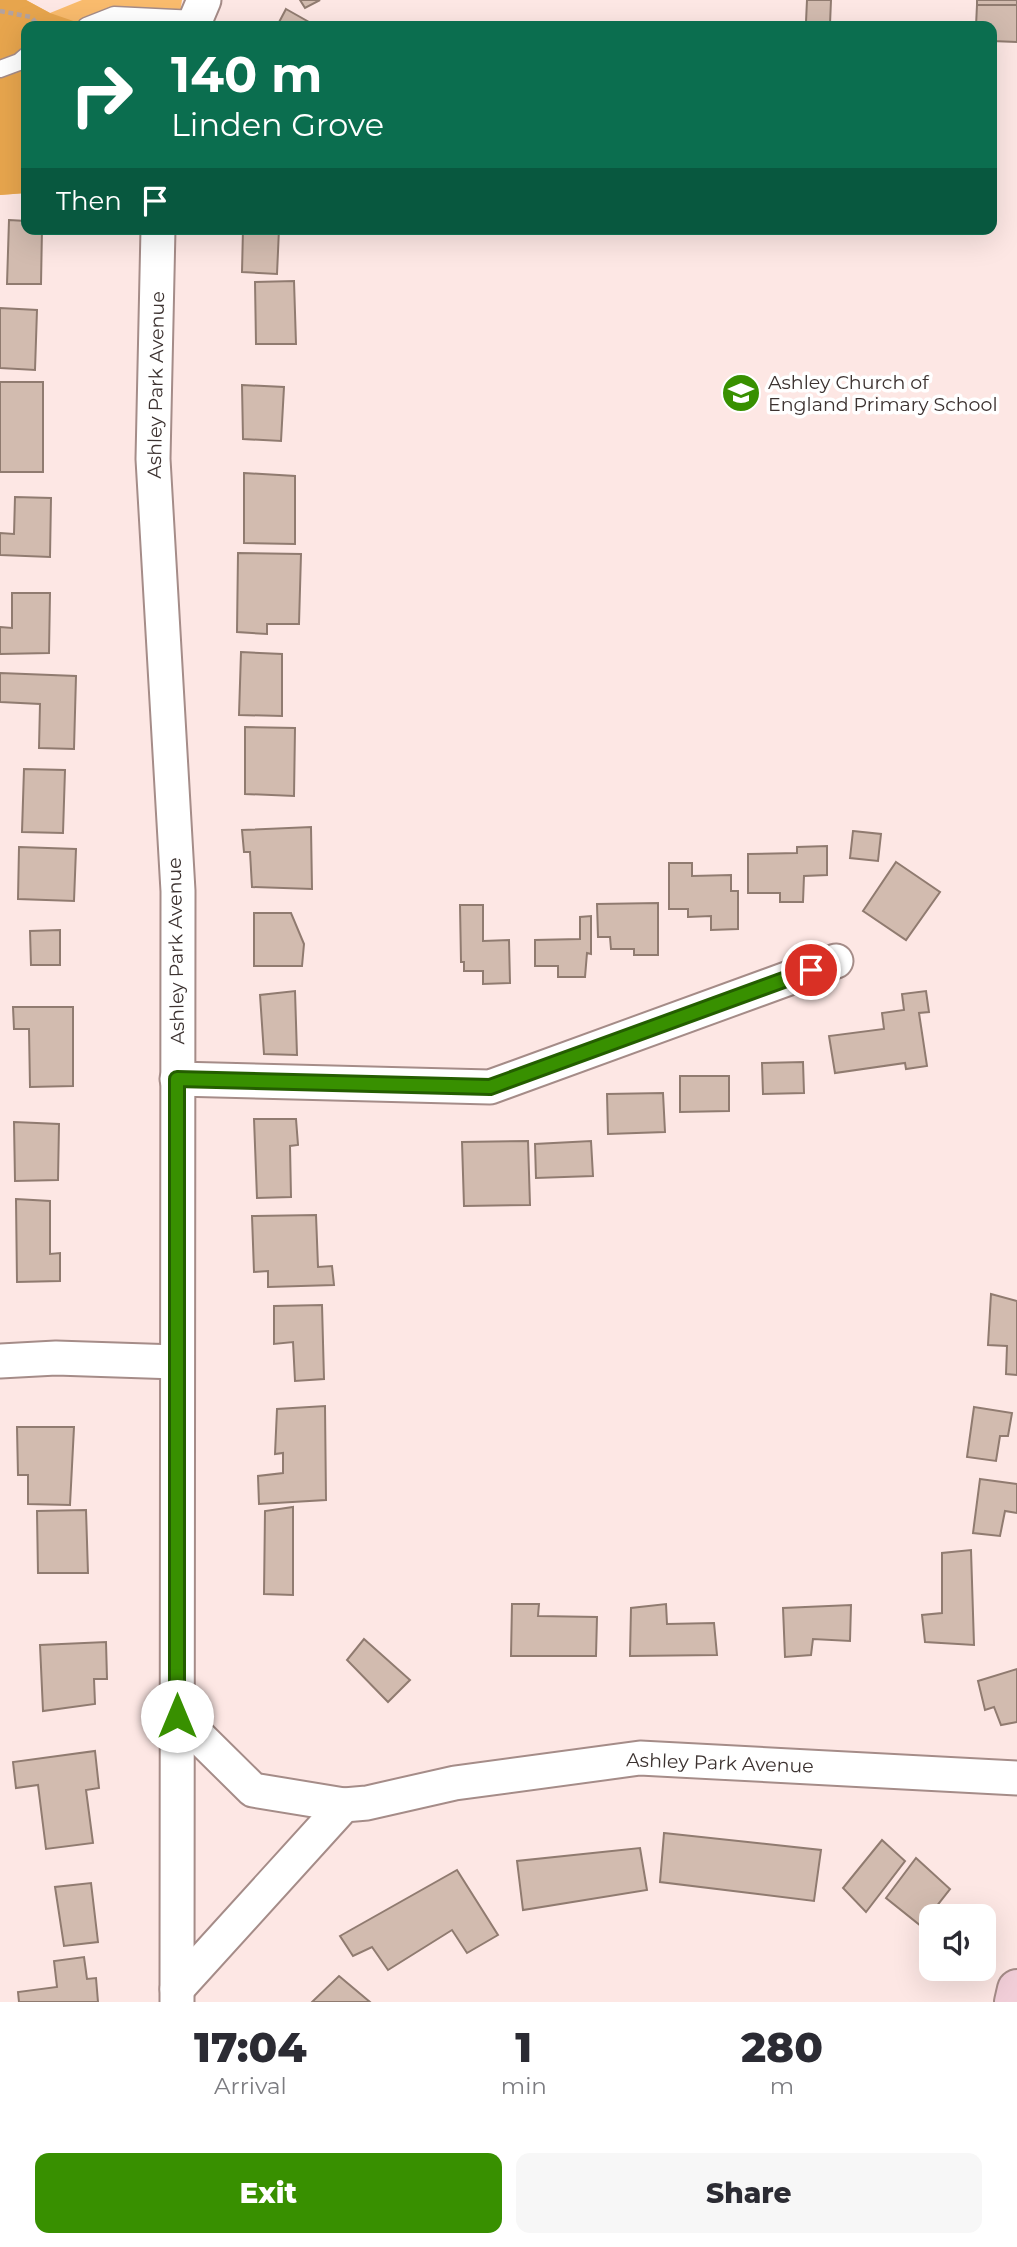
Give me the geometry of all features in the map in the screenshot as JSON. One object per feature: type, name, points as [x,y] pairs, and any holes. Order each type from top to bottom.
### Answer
[{"type":"main road","points":[[1014,2002],[1017,1989]]},
{"type":"street","name":"Ashley Park Avenue","points":[[158,235],[153,459],[178,891],[177,1996]]},
{"type":"street","points":[[177,1079],[490,1087],[836,961]]},
{"type":"street","points":[[0,1361],[56,1358],[177,1362]]},
{"type":"street","name":"Ashley Park Avenue","points":[[177,1716],[253,1790],[344,1805],[366,1803],[455,1783],[640,1758],[1017,1778]]},
{"type":"street","name":"Ashley Park Avenue","points":[[177,1996],[344,1805]]},
{"type":"lane","points":[[99,21],[114,15],[198,15]]},
{"type":"lane","points":[[0,69],[21,60]]},
{"type":"path","points":[[0,11],[31,17],[35,21]]},
{"type":"shaded area","points":[[0,0],[26,0],[50,13],[82,0],[182,0],[179,21],[21,21],[21,193],[0,195]]},
{"type":"shaded area","points":[[0,0],[26,0],[50,13],[73,21],[21,21],[21,193],[0,195]]},
{"type":"building","points":[[300,0],[320,0],[305,8]]},
{"type":"building","points":[[807,0],[831,0],[830,21],[806,21]]},
{"type":"building","points":[[977,0],[1017,0],[1017,5],[977,5]]},
{"type":"building","points":[[977,5],[1017,5],[1017,42],[997,41],[997,21],[976,21]]},
{"type":"building","points":[[286,9],[307,21],[280,21]]},
{"type":"building","points":[[9,220],[21,221],[21,235],[42,235],[41,284],[7,284]]},
{"type":"building","points":[[243,235],[279,235],[277,274],[242,272]]},
{"type":"building","points":[[294,281],[296,344],[256,344],[255,282]]},
{"type":"building","points":[[0,308],[37,310],[35,370],[0,368]]},
{"type":"building","points":[[0,382],[43,382],[43,472],[0,472]]},
{"type":"building","points":[[242,385],[284,387],[281,441],[243,439]]},
{"type":"building","points":[[244,473],[295,476],[295,544],[244,543]]},
{"type":"building","points":[[15,497],[51,498],[50,557],[0,555],[0,533],[14,534]]},
{"type":"building","points":[[238,553],[301,554],[299,624],[267,624],[267,634],[237,632]]},
{"type":"building","points":[[12,593],[50,593],[49,653],[0,654],[0,627],[12,628]]},
{"type":"building","points":[[241,652],[282,654],[282,716],[239,715]]},
{"type":"building","points":[[0,673],[76,676],[74,749],[39,748],[40,704],[0,702]]},
{"type":"building","points":[[245,727],[295,728],[294,796],[245,794]]},
{"type":"building","points":[[24,769],[65,770],[63,833],[22,832]]},
{"type":"building","points":[[311,827],[312,889],[252,887],[250,852],[244,852],[242,830]]},
{"type":"building","points":[[853,831],[881,834],[878,861],[850,858]]},
{"type":"building","points":[[827,846],[827,875],[804,876],[803,902],[780,902],[780,893],[748,893],[748,854],[797,853],[797,847]]},
{"type":"building","points":[[19,847],[76,849],[74,901],[18,899]]},
{"type":"building","points":[[896,862],[940,892],[906,940],[863,911]]},
{"type":"building","points":[[669,863],[692,863],[692,876],[731,875],[731,891],[738,891],[738,929],[711,930],[711,916],[688,917],[688,909],[669,909]]},
{"type":"building","points":[[658,903],[658,955],[634,955],[634,949],[611,949],[610,937],[598,937],[597,904]]},
{"type":"building","points":[[460,905],[483,905],[483,941],[509,940],[510,983],[483,984],[483,971],[464,971],[464,962],[461,962]]},
{"type":"building","points":[[254,913],[291,913],[304,944],[302,966],[254,966]]},
{"type":"building","points":[[591,916],[591,954],[587,953],[585,977],[558,977],[558,966],[535,966],[535,940],[580,939],[580,917]]},
{"type":"building","points":[[60,930],[60,965],[31,965],[30,931]]},
{"type":"building","points":[[295,991],[297,1055],[264,1054],[260,995]]},
{"type":"building","points":[[926,991],[929,1012],[919,1013],[927,1066],[906,1069],[905,1063],[835,1073],[829,1036],[884,1029],[882,1013],[904,1010],[902,994]]},
{"type":"building","points":[[13,1007],[73,1007],[73,1086],[30,1087],[29,1029],[14,1029]]},
{"type":"building","points":[[803,1062],[804,1093],[763,1094],[762,1063]]},
{"type":"building","points":[[680,1076],[729,1076],[729,1111],[680,1112]]},
{"type":"building","points":[[663,1093],[665,1132],[608,1134],[607,1094]]},
{"type":"building","points":[[254,1119],[296,1119],[298,1145],[290,1146],[291,1197],[257,1198]]},
{"type":"building","points":[[14,1122],[59,1124],[58,1180],[15,1181]]},
{"type":"building","points":[[528,1141],[530,1205],[464,1206],[462,1142]]},
{"type":"building","points":[[591,1141],[593,1176],[536,1178],[535,1144]]},
{"type":"building","points":[[16,1199],[50,1201],[50,1254],[60,1253],[60,1281],[17,1282]]},
{"type":"building","points":[[316,1215],[318,1267],[332,1266],[334,1285],[268,1287],[268,1271],[254,1272],[252,1216]]},
{"type":"building","points":[[991,1294],[1017,1301],[1017,1375],[1006,1374],[1007,1346],[988,1345]]},
{"type":"building","points":[[322,1305],[324,1379],[295,1381],[293,1342],[274,1344],[274,1306]]},
{"type":"building","points":[[325,1406],[326,1500],[259,1504],[258,1476],[283,1473],[283,1453],[275,1454],[277,1409]]},
{"type":"building","points":[[974,1407],[1012,1413],[1008,1436],[1000,1436],[996,1461],[967,1457]]},
{"type":"building","points":[[17,1427],[74,1427],[70,1505],[28,1504],[28,1475],[18,1475]]},
{"type":"building","points":[[980,1479],[1017,1484],[1017,1513],[1005,1511],[1000,1536],[973,1533]]},
{"type":"building","points":[[293,1507],[293,1595],[264,1594],[265,1511]]},
{"type":"building","points":[[86,1510],[88,1573],[38,1573],[37,1511]]},
{"type":"building","points":[[971,1550],[974,1645],[925,1642],[922,1615],[942,1613],[942,1553]]},
{"type":"building","points":[[512,1604],[539,1604],[538,1616],[597,1617],[596,1656],[511,1656]]},
{"type":"building","points":[[666,1604],[667,1624],[714,1623],[717,1655],[630,1656],[631,1608]]},
{"type":"building","points":[[851,1605],[850,1641],[813,1639],[811,1655],[785,1657],[783,1608]]},
{"type":"building","points":[[364,1639],[410,1680],[388,1702],[347,1660]]},
{"type":"building","points":[[106,1642],[107,1679],[94,1679],[95,1704],[43,1711],[40,1645]]},
{"type":"building","points":[[1017,1669],[1017,1722],[1001,1725],[994,1707],[985,1710],[978,1681]]},
{"type":"building","points":[[95,1751],[99,1788],[86,1790],[93,1843],[46,1849],[38,1785],[16,1788],[13,1762]]},
{"type":"building","points":[[664,1833],[821,1850],[814,1901],[660,1882]]},
{"type":"building","points":[[882,1840],[905,1861],[866,1912],[843,1888]]},
{"type":"building","points":[[640,1848],[647,1890],[523,1910],[517,1861]]},
{"type":"building","points":[[916,1858],[950,1889],[938,1904],[919,1904],[919,1924],[886,1898]]},
{"type":"building","points":[[457,1870],[498,1935],[467,1953],[452,1930],[388,1970],[372,1947],[353,1956],[340,1936]]},
{"type":"building","points":[[91,1883],[98,1942],[64,1946],[55,1887]]},
{"type":"building","points":[[84,1957],[87,1979],[96,1978],[98,2002],[19,2002],[18,1992],[57,1987],[54,1961]]},
{"type":"building","points":[[339,1976],[370,2002],[312,2002]]},
{"type":"place","name":"Ashley Church of England Primary School","points":[[741,393]]},
{"type":"route","points":[[177,1716],[177,1079],[490,1087],[811,970]]}]
